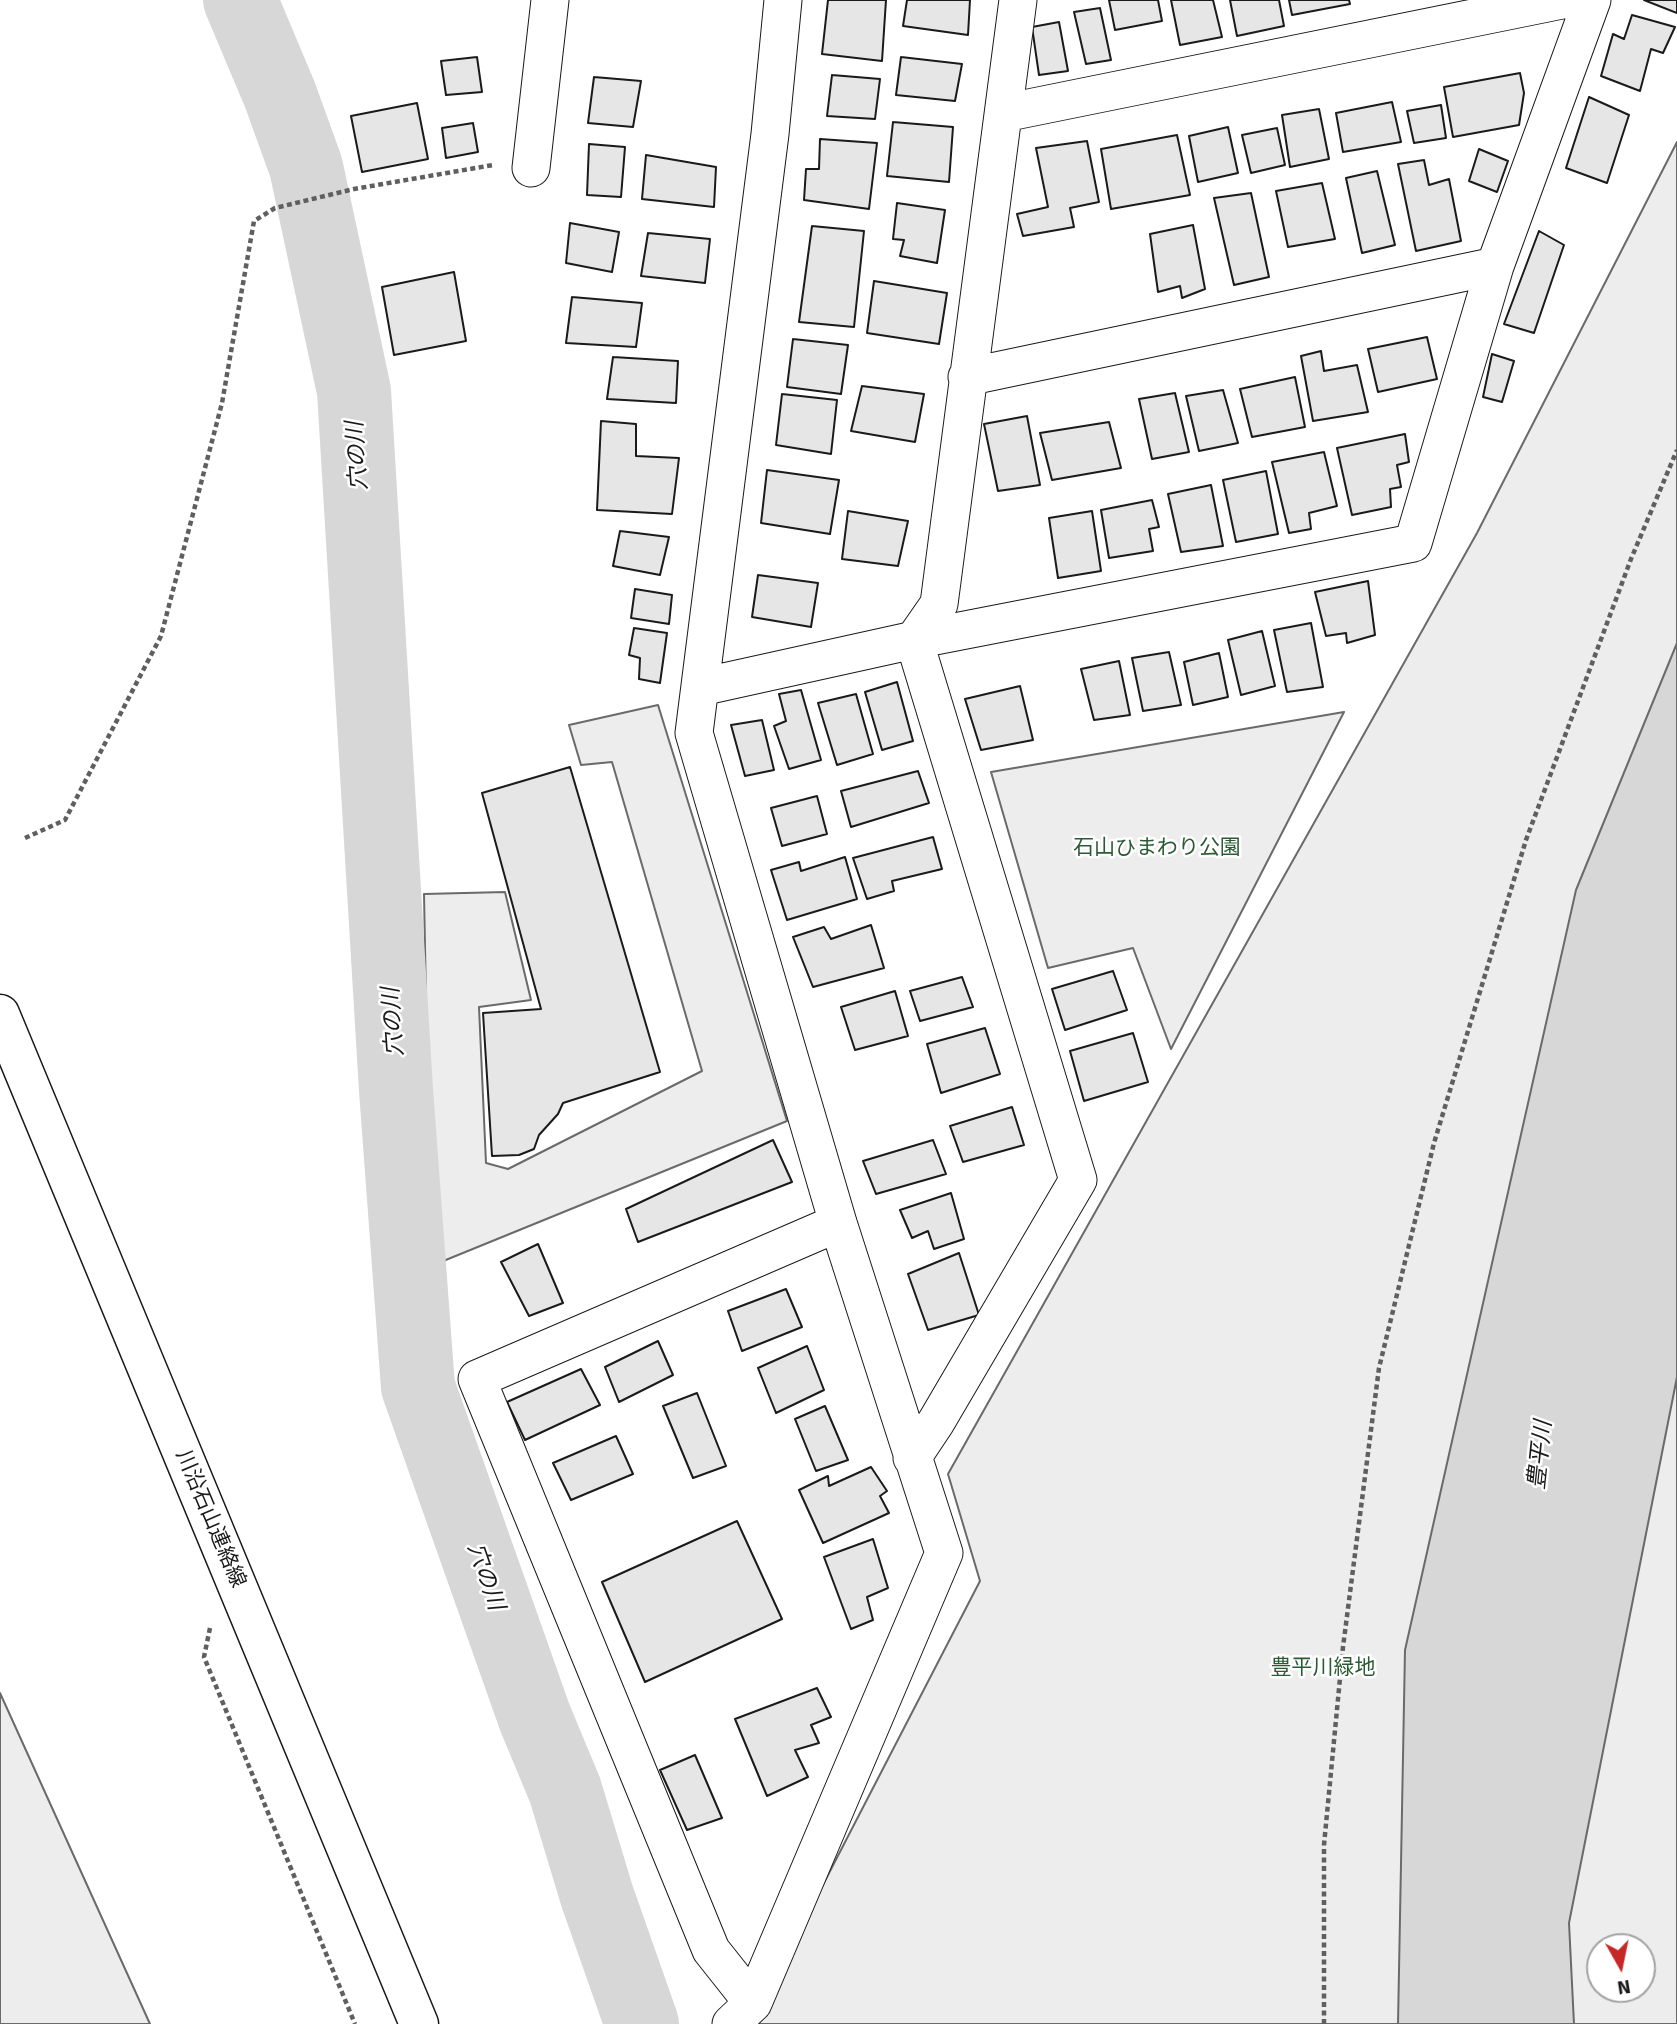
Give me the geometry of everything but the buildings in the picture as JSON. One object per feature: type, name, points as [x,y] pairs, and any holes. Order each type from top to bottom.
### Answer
[{"type":"street","points":[[514,166],[550,0]]},
{"type":"street","points":[[742,2014],[944,1553],[838,1223],[694,733],[770,134],[783,0]]},
{"type":"street","points":[[914,640],[939,604],[1017,0]]},
{"type":"street","points":[[1004,113],[1562,0]]},
{"type":"street","points":[[701,687],[914,640],[1413,543],[1495,266],[1592,0]]},
{"type":"street","points":[[967,377],[1495,266]]},
{"type":"street","points":[[912,1458],[936,1422],[1078,1180],[914,640]]},
{"type":"street","name":"川沿石山連絡線","points":[[0,1014],[419,2024]]},
{"type":"street","points":[[742,2014],[711,1950],[477,1379],[838,1223]]},
{"type":"path","points":[[25,838],[65,821],[161,636],[222,403],[254,221],[275,208],[354,189],[514,166]]},
{"type":"path","points":[[1324,2024],[1324,1845],[1343,1647],[1379,1368],[1434,1143],[1526,840],[1631,559],[1677,450]]},
{"type":"path","points":[[212,1619],[204,1657],[355,2024]]},
{"type":"shaded area","name":"豊平川緑地","points":[[1677,142],[1677,2024],[751,2024],[980,1581],[948,1474],[1477,533]]},
{"type":"shaded area","points":[[658,705],[787,1121],[431,1266],[424,894],[505,892],[531,1000],[479,1007],[486,1163],[508,1169],[702,1071],[612,762],[581,765],[569,725]]},
{"type":"shaded area","name":"石山ひまわり公園","points":[[1344,712],[1171,1049],[1133,948],[1048,968],[991,772]]},
{"type":"shaded area","points":[[0,1693],[150,2024],[0,2024]]},
{"type":"water","name":"豊平川","points":[[1677,643],[1677,1377],[1569,1923],[1574,2024],[1398,2024],[1405,1650],[1576,890]]},
{"type":"waterway","name":"穴の川","points":[[240,0],[280,95],[306,167],[354,391],[396,1090],[418,1387],[535,1718],[565,1790],[597,1896],[642,2024]]}]
